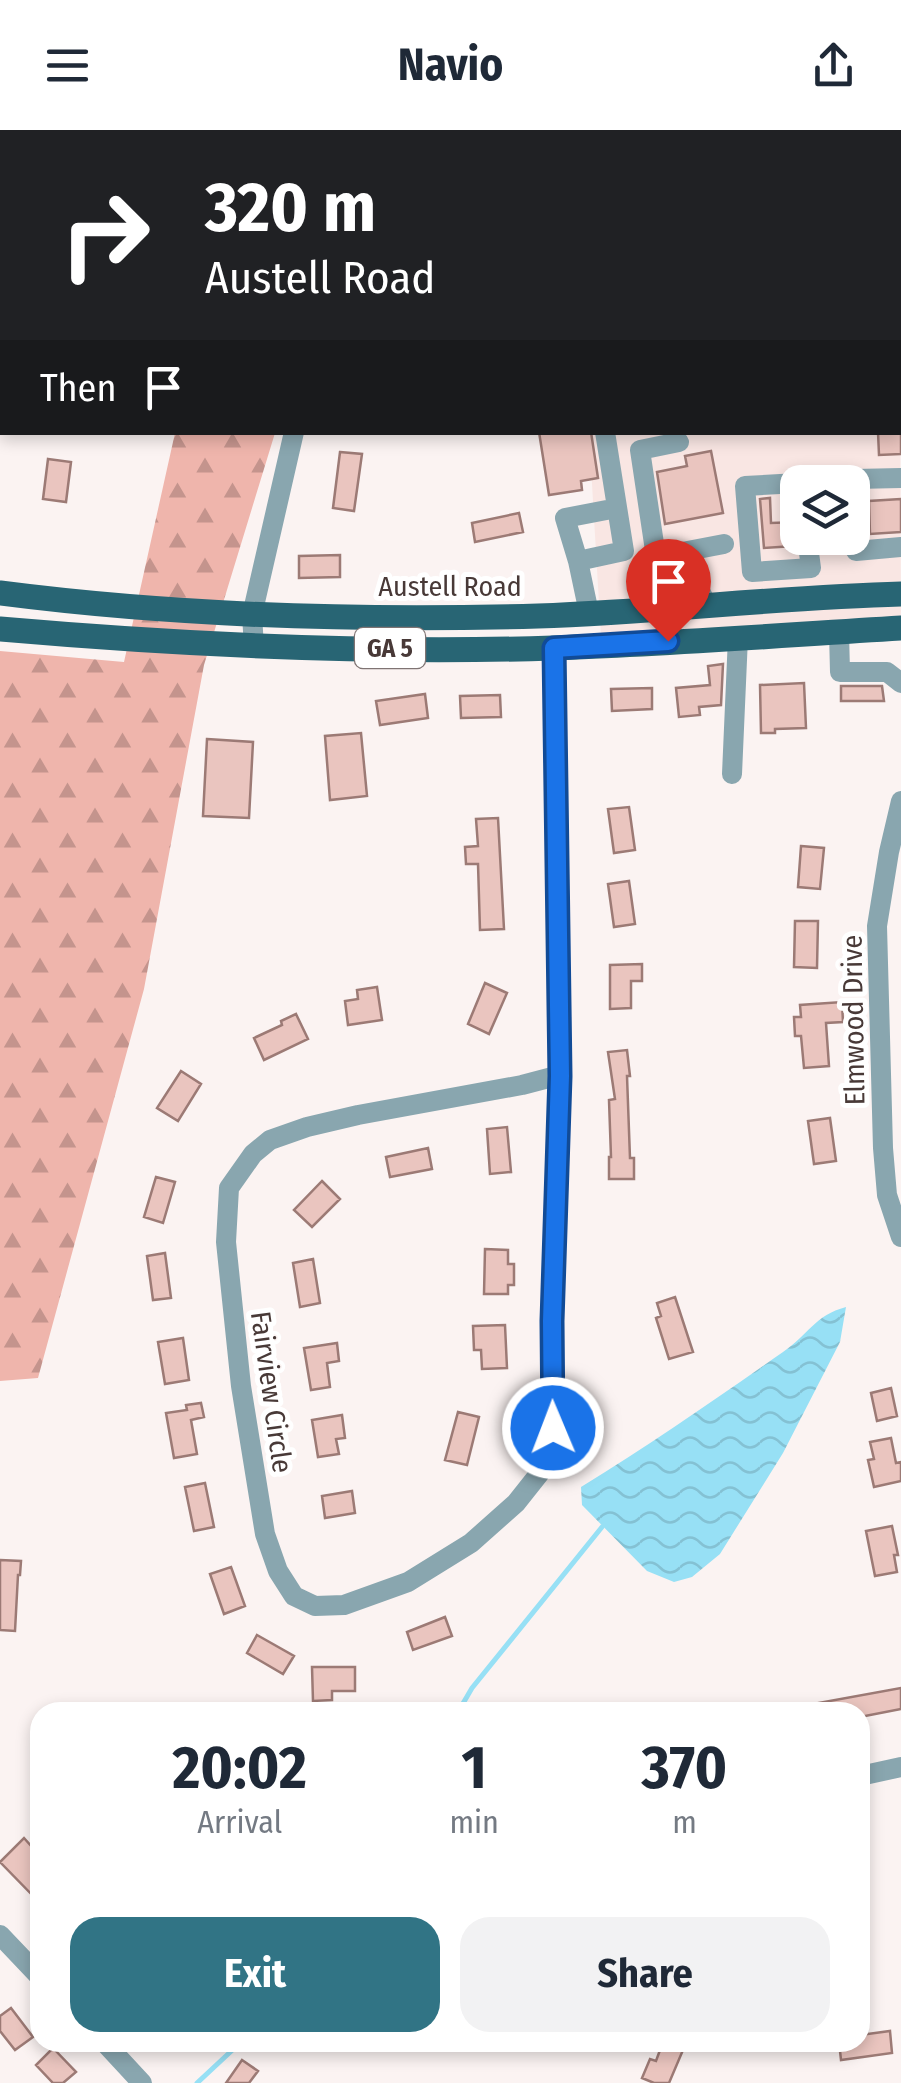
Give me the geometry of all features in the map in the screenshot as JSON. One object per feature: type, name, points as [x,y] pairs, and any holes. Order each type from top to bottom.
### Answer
[{"type":"main road","name":"Austell Road","points":[[0,593],[243,615],[414,618],[579,613],[901,594]]},
{"type":"main road","name":"GA 5","points":[[0,628],[254,647],[554,648],[901,628]]},
{"type":"street","points":[[254,647],[243,615],[293,435]]},
{"type":"street","points":[[578,561],[624,551],[605,435]]},
{"type":"street","points":[[679,442],[640,450],[656,557],[724,544]]},
{"type":"street","points":[[901,478],[855,479],[856,551],[901,548]]},
{"type":"street","points":[[780,485],[746,486],[752,572],[811,568],[810,555]]},
{"type":"street","points":[[579,613],[578,561],[565,518],[617,508]]},
{"type":"street","points":[[685,552],[690,574],[707,605]]},
{"type":"street","points":[[662,608],[685,552]]},
{"type":"street","points":[[766,571],[766,601]]},
{"type":"street","points":[[840,632],[840,672],[886,672],[901,683]]},
{"type":"street","points":[[732,774],[738,637]]},
{"type":"street","points":[[554,648],[560,1076]]},
{"type":"street","name":"Elmwood Drive","points":[[901,801],[877,926],[883,1148],[887,1195],[901,1238]]},
{"type":"street","name":"Fairview Circle","points":[[560,1076],[552,1321],[553,1428],[538,1474],[516,1502],[471,1543],[408,1582],[344,1605],[316,1606],[294,1596],[278,1571],[265,1534],[241,1386],[226,1242],[229,1188],[252,1154],[270,1140],[307,1127],[560,1076]]},
{"type":"street","points":[[870,1774],[901,1767]]},
{"type":"street","points":[[0,1935],[30,1966]]},
{"type":"street","points":[[113,2052],[142,2083]]},
{"type":"shaded area","points":[[589,435],[900,435],[901,635],[601,637]]},
{"type":"green space","points":[[175,435],[274,435],[204,665],[144,989],[38,1378],[0,1381],[0,651],[124,662]]},
{"type":"water","points":[[846,1307],[840,1342],[783,1453],[720,1554],[692,1577],[674,1582],[647,1571],[582,1505],[581,1487],[792,1346],[819,1320]]},
{"type":"building","points":[[539,435],[591,435],[598,478],[581,481],[582,490],[549,495]]},
{"type":"building","points":[[878,435],[901,435],[901,454],[879,455]]},
{"type":"building","points":[[711,451],[723,513],[665,524],[657,472],[687,466],[685,456]]},
{"type":"building","points":[[340,452],[362,454],[354,511],[333,508]]},
{"type":"building","points":[[48,459],[71,462],[66,502],[43,499]]},
{"type":"building","points":[[770,498],[771,523],[780,523],[780,547],[764,548],[760,499]]},
{"type":"building","points":[[901,499],[901,532],[870,534],[870,501]]},
{"type":"building","points":[[519,513],[523,532],[475,542],[472,523]]},
{"type":"building","points":[[340,555],[340,577],[299,578],[299,556]]},
{"type":"building","points":[[723,664],[721,705],[699,707],[700,715],[679,717],[676,688],[710,685],[708,666]]},
{"type":"building","points":[[804,683],[806,728],[761,733],[760,685]]},
{"type":"building","points":[[841,686],[882,686],[884,701],[841,701]]},
{"type":"building","points":[[652,688],[652,709],[612,711],[611,689]]},
{"type":"building","points":[[425,694],[428,718],[380,725],[376,701]]},
{"type":"building","points":[[500,695],[501,717],[461,718],[460,696]]},
{"type":"building","points":[[361,733],[367,796],[330,800],[325,736]]},
{"type":"building","points":[[207,739],[253,742],[249,818],[203,816]]},
{"type":"building","points":[[629,807],[635,850],[614,853],[608,809]]},
{"type":"building","points":[[498,818],[504,929],[480,930],[478,864],[466,864],[465,847],[478,846],[476,819]]},
{"type":"building","points":[[801,846],[824,848],[820,889],[798,887]]},
{"type":"building","points":[[629,881],[635,924],[614,927],[608,884]]},
{"type":"building","points":[[795,921],[818,921],[817,968],[794,967]]},
{"type":"building","points":[[642,964],[642,981],[631,981],[631,1008],[610,1009],[610,965]]},
{"type":"building","points":[[485,983],[507,993],[489,1034],[468,1024]]},
{"type":"building","points":[[377,987],[382,1020],[348,1025],[345,1001],[358,999],[357,990]]},
{"type":"building","points":[[842,1002],[843,1022],[826,1023],[829,1066],[804,1068],[801,1036],[795,1036],[794,1017],[801,1017],[800,1005]]},
{"type":"building","points":[[296,1014],[308,1039],[264,1060],[254,1038]]},
{"type":"building","points":[[627,1050],[634,1179],[609,1179],[609,1100],[615,1099],[608,1052]]},
{"type":"building","points":[[181,1071],[201,1084],[178,1121],[157,1108]]},
{"type":"building","points":[[830,1118],[836,1161],[814,1164],[808,1121]]},
{"type":"building","points":[[507,1127],[511,1172],[490,1174],[487,1129]]},
{"type":"building","points":[[428,1148],[432,1169],[390,1177],[386,1157]]},
{"type":"building","points":[[156,1177],[175,1182],[163,1223],[144,1217]]},
{"type":"building","points":[[322,1181],[340,1199],[312,1227],[294,1210]]},
{"type":"building","points":[[485,1249],[508,1250],[508,1264],[514,1264],[514,1285],[508,1285],[508,1294],[484,1294]]},
{"type":"building","points":[[165,1253],[171,1298],[153,1300],[147,1256]]},
{"type":"building","points":[[313,1259],[320,1303],[300,1307],[293,1263]]},
{"type":"building","points":[[675,1297],[693,1352],[669,1359],[656,1318],[661,1316],[657,1303]]},
{"type":"building","points":[[505,1325],[507,1368],[482,1369],[481,1350],[474,1350],[473,1326]]},
{"type":"building","points":[[183,1338],[189,1380],[165,1384],[158,1342]]},
{"type":"building","points":[[337,1343],[339,1361],[327,1363],[330,1387],[311,1390],[304,1348]]},
{"type":"building","points":[[891,1388],[897,1416],[877,1421],[871,1393]]},
{"type":"building","points":[[201,1403],[204,1417],[191,1420],[197,1454],[174,1458],[166,1413]]},
{"type":"building","points":[[458,1412],[479,1417],[467,1465],[445,1460]]},
{"type":"building","points":[[342,1415],[345,1438],[336,1439],[339,1454],[318,1457],[312,1420]]},
{"type":"building","points":[[891,1438],[896,1463],[901,1462],[901,1481],[874,1487],[868,1460],[874,1459],[870,1442]]},
{"type":"building","points":[[205,1483],[214,1527],[194,1531],[185,1487]]},
{"type":"building","points":[[352,1491],[355,1513],[325,1518],[322,1496]]},
{"type":"building","points":[[892,1526],[897,1572],[875,1576],[866,1531]]},
{"type":"building","points":[[0,1560],[21,1561],[15,1631],[0,1630]]},
{"type":"building","points":[[231,1567],[245,1606],[224,1614],[210,1574]]},
{"type":"building","points":[[445,1617],[452,1636],[413,1650],[407,1632]]},
{"type":"building","points":[[257,1635],[294,1656],[283,1674],[247,1653]]},
{"type":"building","points":[[312,1667],[355,1667],[355,1691],[332,1691],[332,1700],[313,1701]]},
{"type":"building","points":[[901,1688],[901,1709],[870,1715],[870,1702],[824,1702]]},
{"type":"building","points":[[24,1838],[30,1845],[30,1893],[0,1862]]},
{"type":"building","points":[[11,2008],[30,2033],[30,2039],[15,2050],[0,2031],[0,2016]]},
{"type":"building","points":[[890,2031],[892,2053],[841,2060],[840,2052],[870,2052],[870,2034]]},
{"type":"building","points":[[49,2052],[57,2052],[76,2072],[63,2083],[53,2083],[36,2065]]},
{"type":"building","points":[[659,2052],[682,2052],[669,2083],[642,2078],[650,2059],[656,2061]]},
{"type":"building","points":[[242,2060],[258,2071],[249,2083],[226,2083]]},
{"type":"waterway","points":[[464,1702],[602,1527]]},
{"type":"waterway","points":[[197,2083],[230,2052]]},
{"type":"route","points":[[553,1428],[552,1321],[560,1076],[554,648],[668,641]]}]
